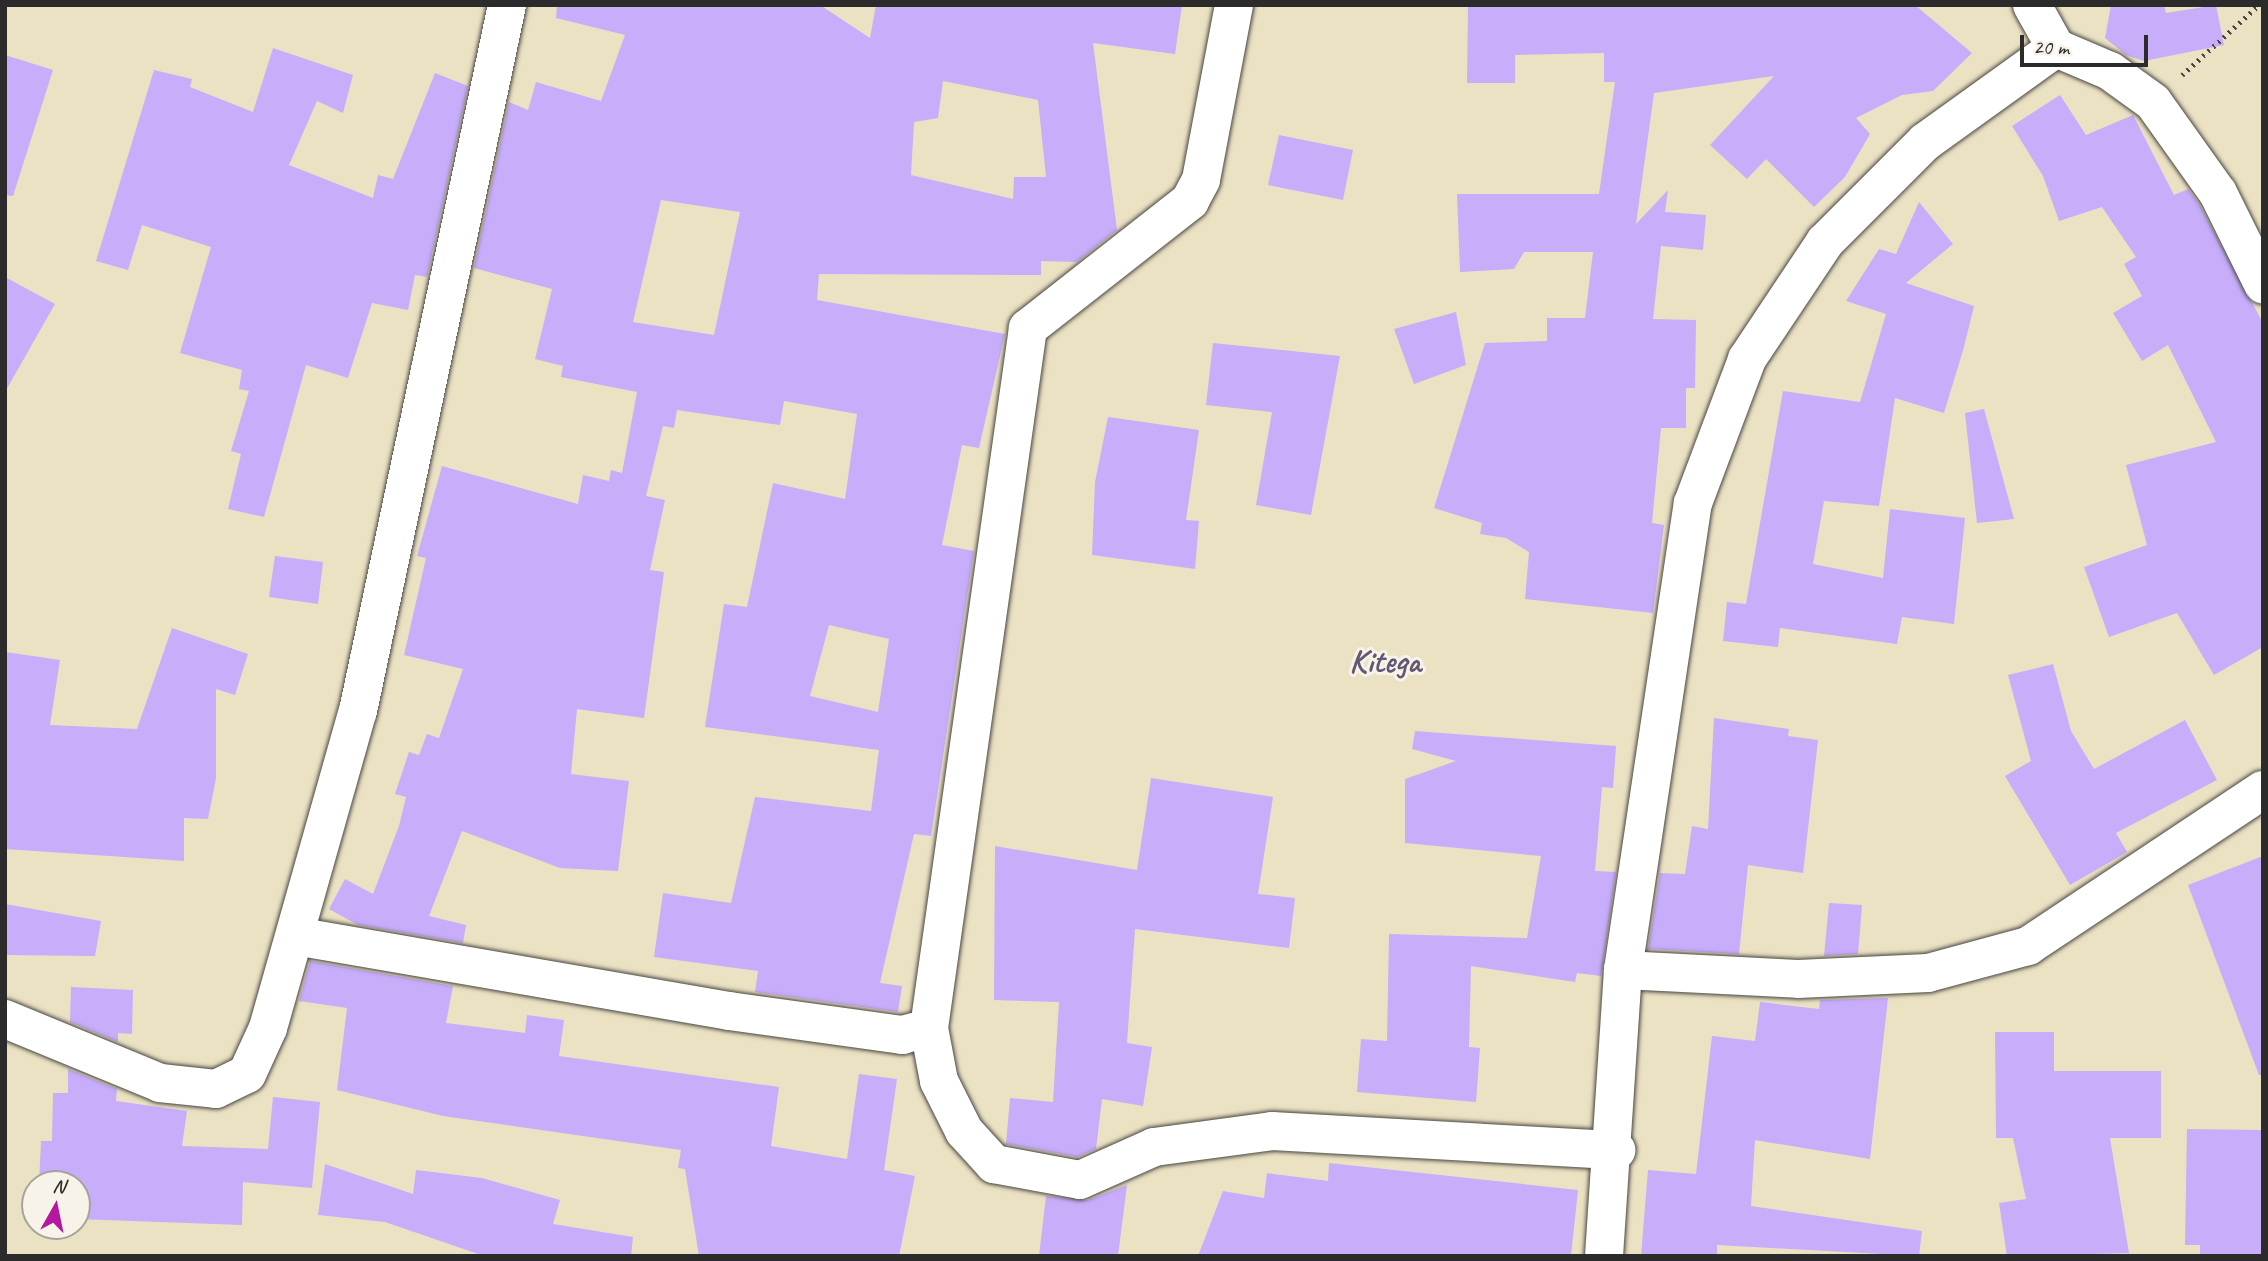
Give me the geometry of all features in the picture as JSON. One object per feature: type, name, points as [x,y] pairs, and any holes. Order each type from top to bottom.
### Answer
[{"type":"street","points":[[5,1019],[160,1083],[216,1089],[247,1074],[295,936],[364,684],[507,5]]},
{"type":"street","points":[[1234,5],[1202,180],[1190,201],[1028,328],[929,1028],[939,1081],[964,1131],[994,1164],[1080,1180],[1154,1147],[1272,1131],[1616,1150]]},
{"type":"street","points":[[2032,5],[2056,48],[2110,71],[2153,102],[2218,193],[2263,284]]},
{"type":"street","points":[[1604,1256],[1616,1150],[1623,970],[1693,503],[1747,359],[1825,242],[1925,142],[2056,48]]},
{"type":"street","points":[[1623,970],[1798,979],[1928,973],[2028,946],[2263,789]]},
{"type":"street","points":[[295,936],[743,1013],[902,1035],[929,1028]]},
{"type":"path","points":[[2153,102],[2259,5]]},
{"type":"building","points":[[557,5],[820,5],[870,38],[876,5],[1182,5],[1175,54],[1093,43],[1117,230],[1077,262],[1041,261],[1041,275],[819,274],[817,300],[1005,334],[979,448],[962,445],[942,545],[974,551],[931,836],[914,834],[880,983],[902,986],[898,1012],[755,992],[758,971],[654,957],[663,893],[731,903],[755,797],[871,811],[879,750],[705,727],[724,604],[747,607],[773,483],[845,499],[857,414],[784,401],[780,425],[677,410],[674,428],[663,426],[646,496],[665,500],[650,570],[664,572],[644,718],[577,709],[571,774],[629,781],[618,871],[560,868],[462,831],[429,916],[466,925],[463,943],[358,925],[329,909],[345,879],[373,894],[399,826],[406,797],[395,794],[409,752],[419,755],[427,734],[439,738],[463,669],[404,655],[426,558],[417,556],[442,466],[578,504],[583,475],[609,481],[611,470],[622,473],[637,392],[561,377],[563,366],[535,359],[552,289],[474,268],[509,102],[528,110],[536,82],[601,101],[625,35],[556,18]],"holes":[[[943,81],[1038,100],[1046,177],[1014,177],[1013,199],[911,175],[914,122],[938,118]],[[661,200],[740,212],[714,335],[633,322]],[[829,625],[889,639],[878,712],[810,696]]]},
{"type":"building","points":[[1468,5],[1915,5],[1972,53],[1933,91],[1902,95],[1856,118],[1870,134],[1845,177],[1814,207],[1766,159],[1747,179],[1710,145],[1774,76],[1654,93],[1636,224],[1668,190],[1665,212],[1706,215],[1703,250],[1661,246],[1653,319],[1696,320],[1695,388],[1686,388],[1686,428],[1661,428],[1652,523],[1664,525],[1653,613],[1525,599],[1529,552],[1506,538],[1480,534],[1482,523],[1434,508],[1485,343],[1547,341],[1547,318],[1585,318],[1593,252],[1524,252],[1514,269],[1460,272],[1457,194],[1599,194],[1615,82],[1604,82],[1604,53],[1515,55],[1515,83],[1467,83]]},
{"type":"building","points":[[2111,5],[2164,5],[2166,13],[2216,5],[2224,45],[2144,61],[2126,55],[2105,38]]},
{"type":"building","points":[[273,48],[353,75],[343,113],[317,101],[289,165],[373,198],[378,175],[393,179],[435,73],[468,86],[427,277],[415,275],[408,310],[372,303],[348,378],[306,365],[264,517],[228,509],[241,454],[231,451],[249,391],[239,389],[242,370],[180,353],[211,247],[142,225],[128,270],[96,261],[154,70],[192,79],[190,87],[253,112]]},
{"type":"building","points":[[5,55],[53,70],[13,196],[5,195]]},
{"type":"building","points":[[2060,95],[2086,135],[2133,115],[2174,195],[2188,189],[2199,204],[2263,323],[2263,647],[2214,675],[2177,613],[2109,637],[2084,567],[2147,545],[2126,465],[2216,442],[2168,345],[2142,361],[2113,313],[2142,296],[2124,264],[2136,257],[2102,207],[2059,221],[2043,176],[2012,126]]},
{"type":"building","points":[[1279,135],[1353,150],[1343,200],[1268,185]]},
{"type":"building","points":[[1919,202],[1953,244],[1906,283],[1974,306],[1964,347],[1944,413],[1895,398],[1879,506],[1824,501],[1813,564],[1883,578],[1890,509],[1965,518],[1954,624],[1902,617],[1897,644],[1780,628],[1778,647],[1723,641],[1727,602],[1746,604],[1783,391],[1860,402],[1886,314],[1846,301],[1879,249],[1896,254]]},
{"type":"building","points":[[5,277],[55,304],[5,392]]},
{"type":"building","points":[[1456,312],[1466,365],[1414,384],[1394,329]]},
{"type":"building","points":[[1213,343],[1340,356],[1311,515],[1256,505],[1272,412],[1206,405]]},
{"type":"building","points":[[1984,409],[2014,519],[1977,523],[1965,413]]},
{"type":"building","points":[[1108,417],[1199,430],[1186,520],[1199,521],[1195,569],[1092,555],[1095,482]]},
{"type":"building","points":[[275,556],[323,562],[318,604],[269,597]]},
{"type":"building","points":[[172,628],[248,654],[235,695],[216,689],[216,778],[208,819],[184,818],[184,861],[5,849],[5,652],[60,660],[50,725],[137,729]]},
{"type":"building","points":[[2053,664],[2071,731],[2094,769],[2185,720],[2217,780],[2116,833],[2127,852],[2070,885],[2005,776],[2031,761],[2008,675]]},
{"type":"building","points":[[1714,718],[1789,729],[1788,736],[1818,740],[1803,873],[1748,865],[1739,954],[1648,949],[1660,873],[1685,874],[1692,826],[1708,829]]},
{"type":"building","points":[[1415,731],[1616,746],[1613,788],[1602,787],[1595,871],[1616,872],[1601,976],[1577,973],[1575,982],[1471,966],[1469,1047],[1480,1048],[1476,1102],[1357,1092],[1361,1039],[1387,1041],[1389,934],[1527,938],[1541,856],[1405,843],[1405,779],[1456,761],[1412,749]]},
{"type":"building","points":[[1151,778],[1273,797],[1258,894],[1295,898],[1289,948],[1135,929],[1127,1043],[1152,1047],[1143,1106],[1102,1099],[1096,1149],[1077,1157],[1006,1144],[1010,1098],[1053,1102],[1059,1002],[994,1000],[995,846],[1137,870]]},
{"type":"building","points":[[2263,856],[2263,1075],[2259,1075],[2188,885]]},
{"type":"building","points":[[1829,903],[1862,905],[1858,954],[1824,956]]},
{"type":"building","points":[[5,904],[101,921],[95,956],[5,955]]},
{"type":"building","points":[[310,961],[453,986],[446,1023],[525,1033],[527,1015],[564,1020],[559,1056],[779,1087],[771,1146],[847,1159],[859,1074],[897,1079],[884,1170],[915,1176],[899,1256],[699,1256],[685,1169],[678,1168],[681,1150],[443,1116],[337,1090],[347,1008],[299,1001]]},
{"type":"building","points":[[71,987],[133,990],[132,1034],[118,1033],[118,1042],[70,1022]]},
{"type":"building","points":[[1888,998],[1870,1159],[1755,1140],[1751,1206],[1922,1231],[1919,1256],[1717,1245],[1717,1256],[1641,1256],[1648,1170],[1696,1174],[1712,1036],[1755,1041],[1760,1002],[1819,1009],[1820,1000]]},
{"type":"building","points":[[1995,1032],[2054,1032],[2054,1071],[2161,1071],[2161,1138],[2110,1138],[2129,1253],[2007,1256],[1999,1203],[2026,1199],[2013,1138],[1996,1138]]},
{"type":"building","points":[[68,1069],[117,1089],[116,1101],[187,1111],[182,1146],[268,1149],[273,1097],[320,1102],[312,1188],[243,1182],[242,1225],[91,1220],[91,1170],[40,1170],[41,1141],[52,1141],[53,1093],[68,1093]]},
{"type":"building","points":[[2187,1129],[2263,1130],[2263,1256],[2200,1256],[2200,1245],[2185,1245]]},
{"type":"building","points":[[1329,1163],[1578,1190],[1571,1256],[1198,1256],[1223,1191],[1264,1198],[1267,1173],[1328,1181]]},
{"type":"building","points":[[325,1164],[413,1194],[416,1170],[482,1178],[560,1200],[553,1224],[633,1237],[631,1256],[484,1256],[385,1222],[318,1215]]},
{"type":"building","points":[[1127,1185],[1118,1256],[1039,1256],[1046,1196],[1088,1200]]},
{"type":"district","name":"Kitega","points":[[1385,662]]}]
